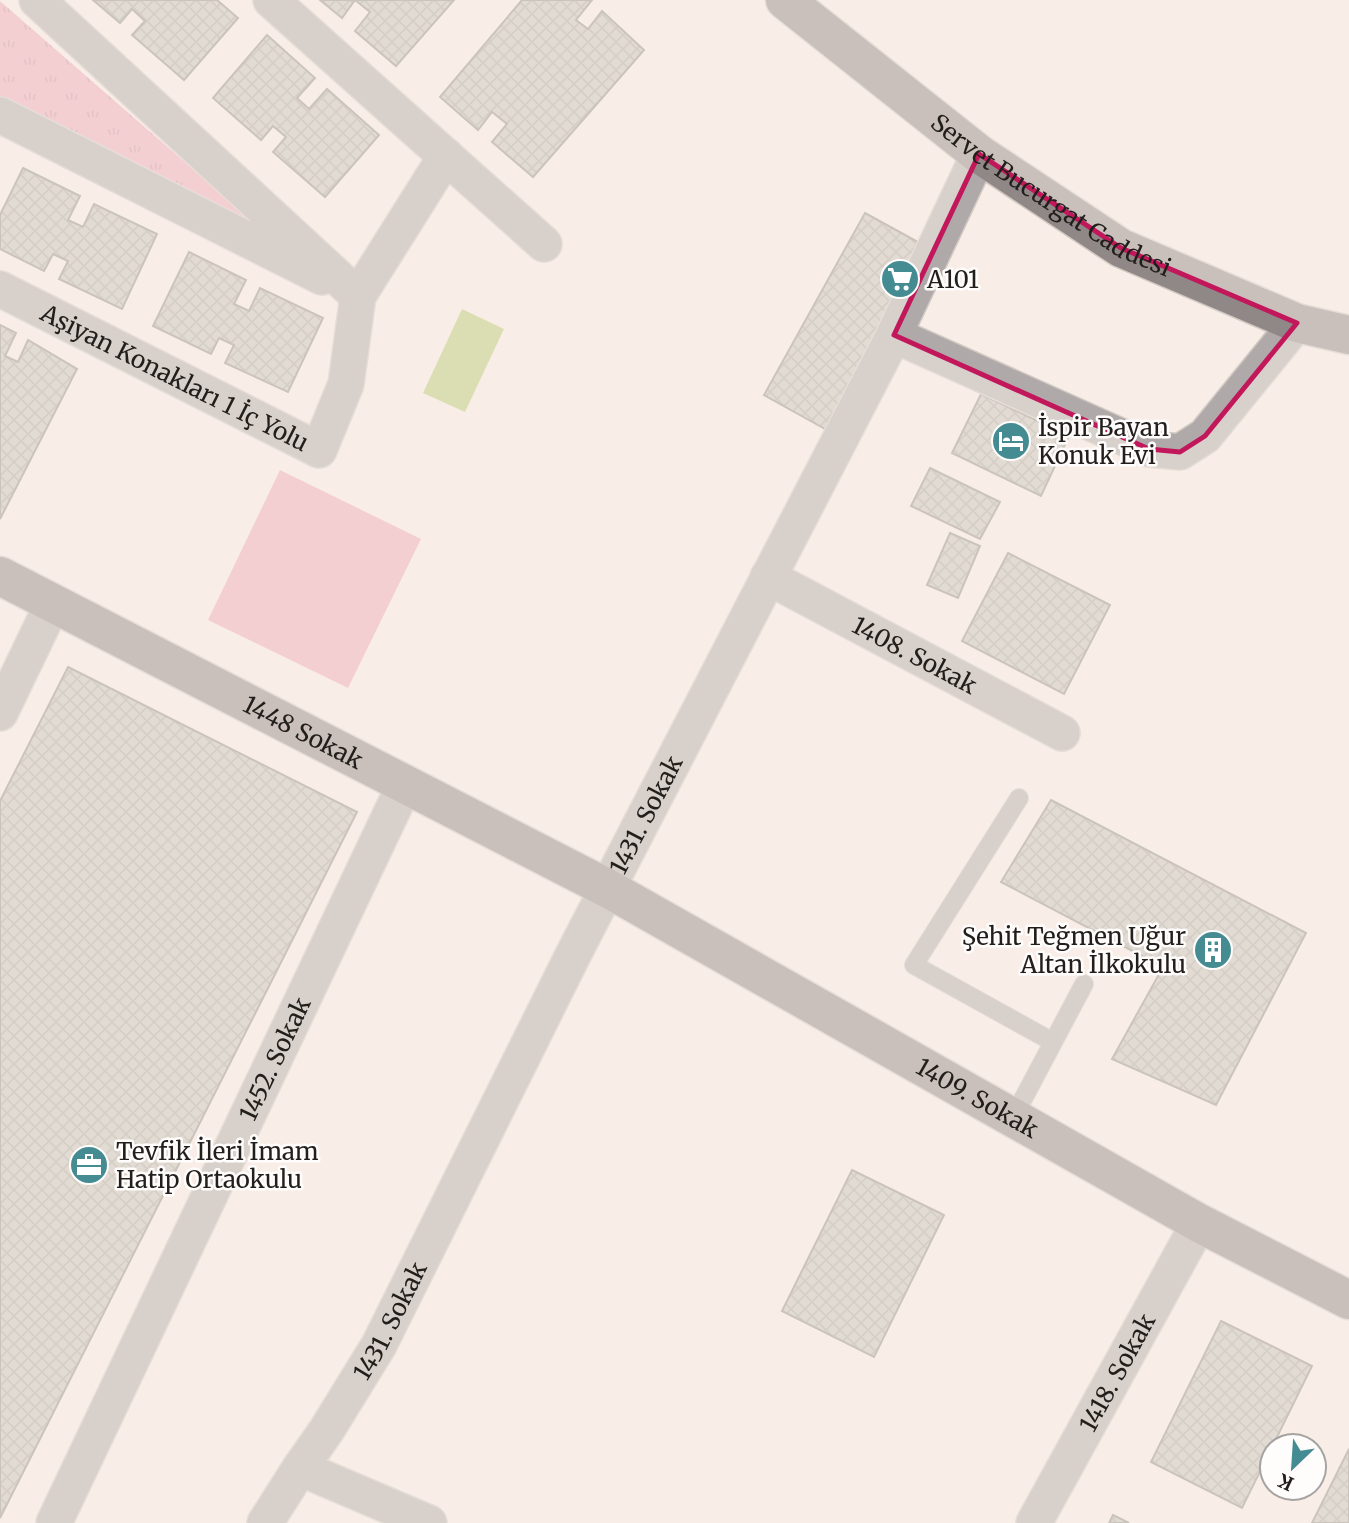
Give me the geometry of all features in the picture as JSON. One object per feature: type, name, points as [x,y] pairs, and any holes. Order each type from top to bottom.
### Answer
[{"type":"street","points":[[37,0],[358,296]]},
{"type":"street","points":[[271,0],[544,244]]},
{"type":"street","name":"Servet Bucurgat Caddesi","points":[[785,0],[979,154],[1121,248],[1297,323],[1349,335]]},
{"type":"street","points":[[0,116],[358,296]]},
{"type":"street","name":"1431. Sokak","points":[[265,1523],[327,1432],[379,1345],[607,888],[894,335],[979,154]]},
{"type":"street","name":"Aşiyan Konakları 1 İç Yolu","points":[[0,289],[319,450],[346,384],[358,296],[446,156]]},
{"type":"street","points":[[894,335],[1149,449],[1180,452],[1205,436],[1297,323]]},
{"type":"street","name":"1448 Sokak","points":[[0,576],[607,888]]},
{"type":"street","name":"1408. Sokak","points":[[768,578],[1062,733]]},
{"type":"street","points":[[0,713],[53,603]]},
{"type":"street","name":"1452. Sokak","points":[[54,1523],[405,784]]},
{"type":"street","name":"1409. Sokak","points":[[607,888],[1199,1223],[1349,1300]]},
{"type":"street","name":"1418. Sokak","points":[[1034,1523],[1199,1223]]},
{"type":"street","points":[[300,1468],[429,1523]]},
{"type":"lane","points":[[1019,797],[914,965],[1053,1042]]},
{"type":"lane","points":[[1013,1118],[1084,984]]},
{"type":"highlighted area","points":[[979,154],[1121,248],[1297,323],[1205,436],[1180,452],[1149,449],[894,335]]},
{"type":"green space","points":[[0,1],[279,244],[0,100]]},
{"type":"green space","points":[[280,470],[421,539],[348,688],[208,620]]},
{"type":"shaded area","points":[[462,309],[504,329],[465,412],[423,393]]},
{"type":"building","points":[[93,0],[217,0],[238,18],[184,80],[132,35],[145,21],[132,9],[120,23]]},
{"type":"building","points":[[320,0],[355,0],[342,18]]},
{"type":"building","points":[[355,0],[454,0],[396,66],[355,31],[370,12]]},
{"type":"building","points":[[522,0],[592,0],[576,20],[588,29],[602,11],[644,50],[533,177],[492,142],[507,124],[492,112],[478,130],[440,97]]},
{"type":"building","points":[[267,35],[315,78],[297,98],[309,109],[327,89],[379,135],[325,197],[273,152],[286,137],[273,126],[261,140],[213,98]]},
{"type":"building","points":[[23,168],[80,196],[68,220],[83,227],[94,204],[157,234],[122,309],[59,279],[68,261],[53,254],[44,271],[0,249],[0,215]]},
{"type":"building","points":[[865,213],[927,247],[825,429],[764,395]]},
{"type":"building","points":[[189,252],[246,280],[234,304],[249,311],[260,288],[323,318],[288,392],[225,363],[234,345],[219,338],[211,354],[153,326]]},
{"type":"building","points":[[0,325],[16,333],[5,356],[18,362],[28,340],[77,369],[0,519]]},
{"type":"building","points":[[981,394],[1069,436],[1041,496],[952,453]]},
{"type":"building","points":[[930,468],[1000,502],[980,539],[911,506]]},
{"type":"building","points":[[950,533],[980,546],[958,598],[927,585]]},
{"type":"building","points":[[1008,553],[1110,605],[1064,694],[962,641]]},
{"type":"building","name":"Tevfik İleri İmam Hatip Ortaokulu","points":[[68,667],[357,812],[0,1518],[0,801]]},
{"type":"building","name":"Şehit Teğmen Uğur Altan İlkokulu","points":[[1051,800],[1306,933],[1216,1105],[1112,1059],[1163,967],[1001,882]]},
{"type":"building","points":[[852,1170],[944,1215],[874,1357],[782,1311]]},
{"type":"building","points":[[1221,1321],[1312,1366],[1279,1432],[1258,1432],[1258,1476],[1242,1508],[1151,1462]]},
{"type":"building","points":[[1349,1449],[1349,1523],[1312,1523],[1322,1502],[1328,1502],[1328,1491]]},
{"type":"building","points":[[1113,1515],[1129,1523],[1109,1523]]},
{"type":"place","name":"A101","points":[[900,279]]},
{"type":"place","name":"İspir Bayan Konuk Evi","points":[[1011,441]]},
{"type":"place","name":"Şehit Teğmen Uğur Altan İlkokulu","points":[[1213,950]]},
{"type":"place","name":"Tevfik İleri İmam Hatip Ortaokulu","points":[[89,1165]]}]
